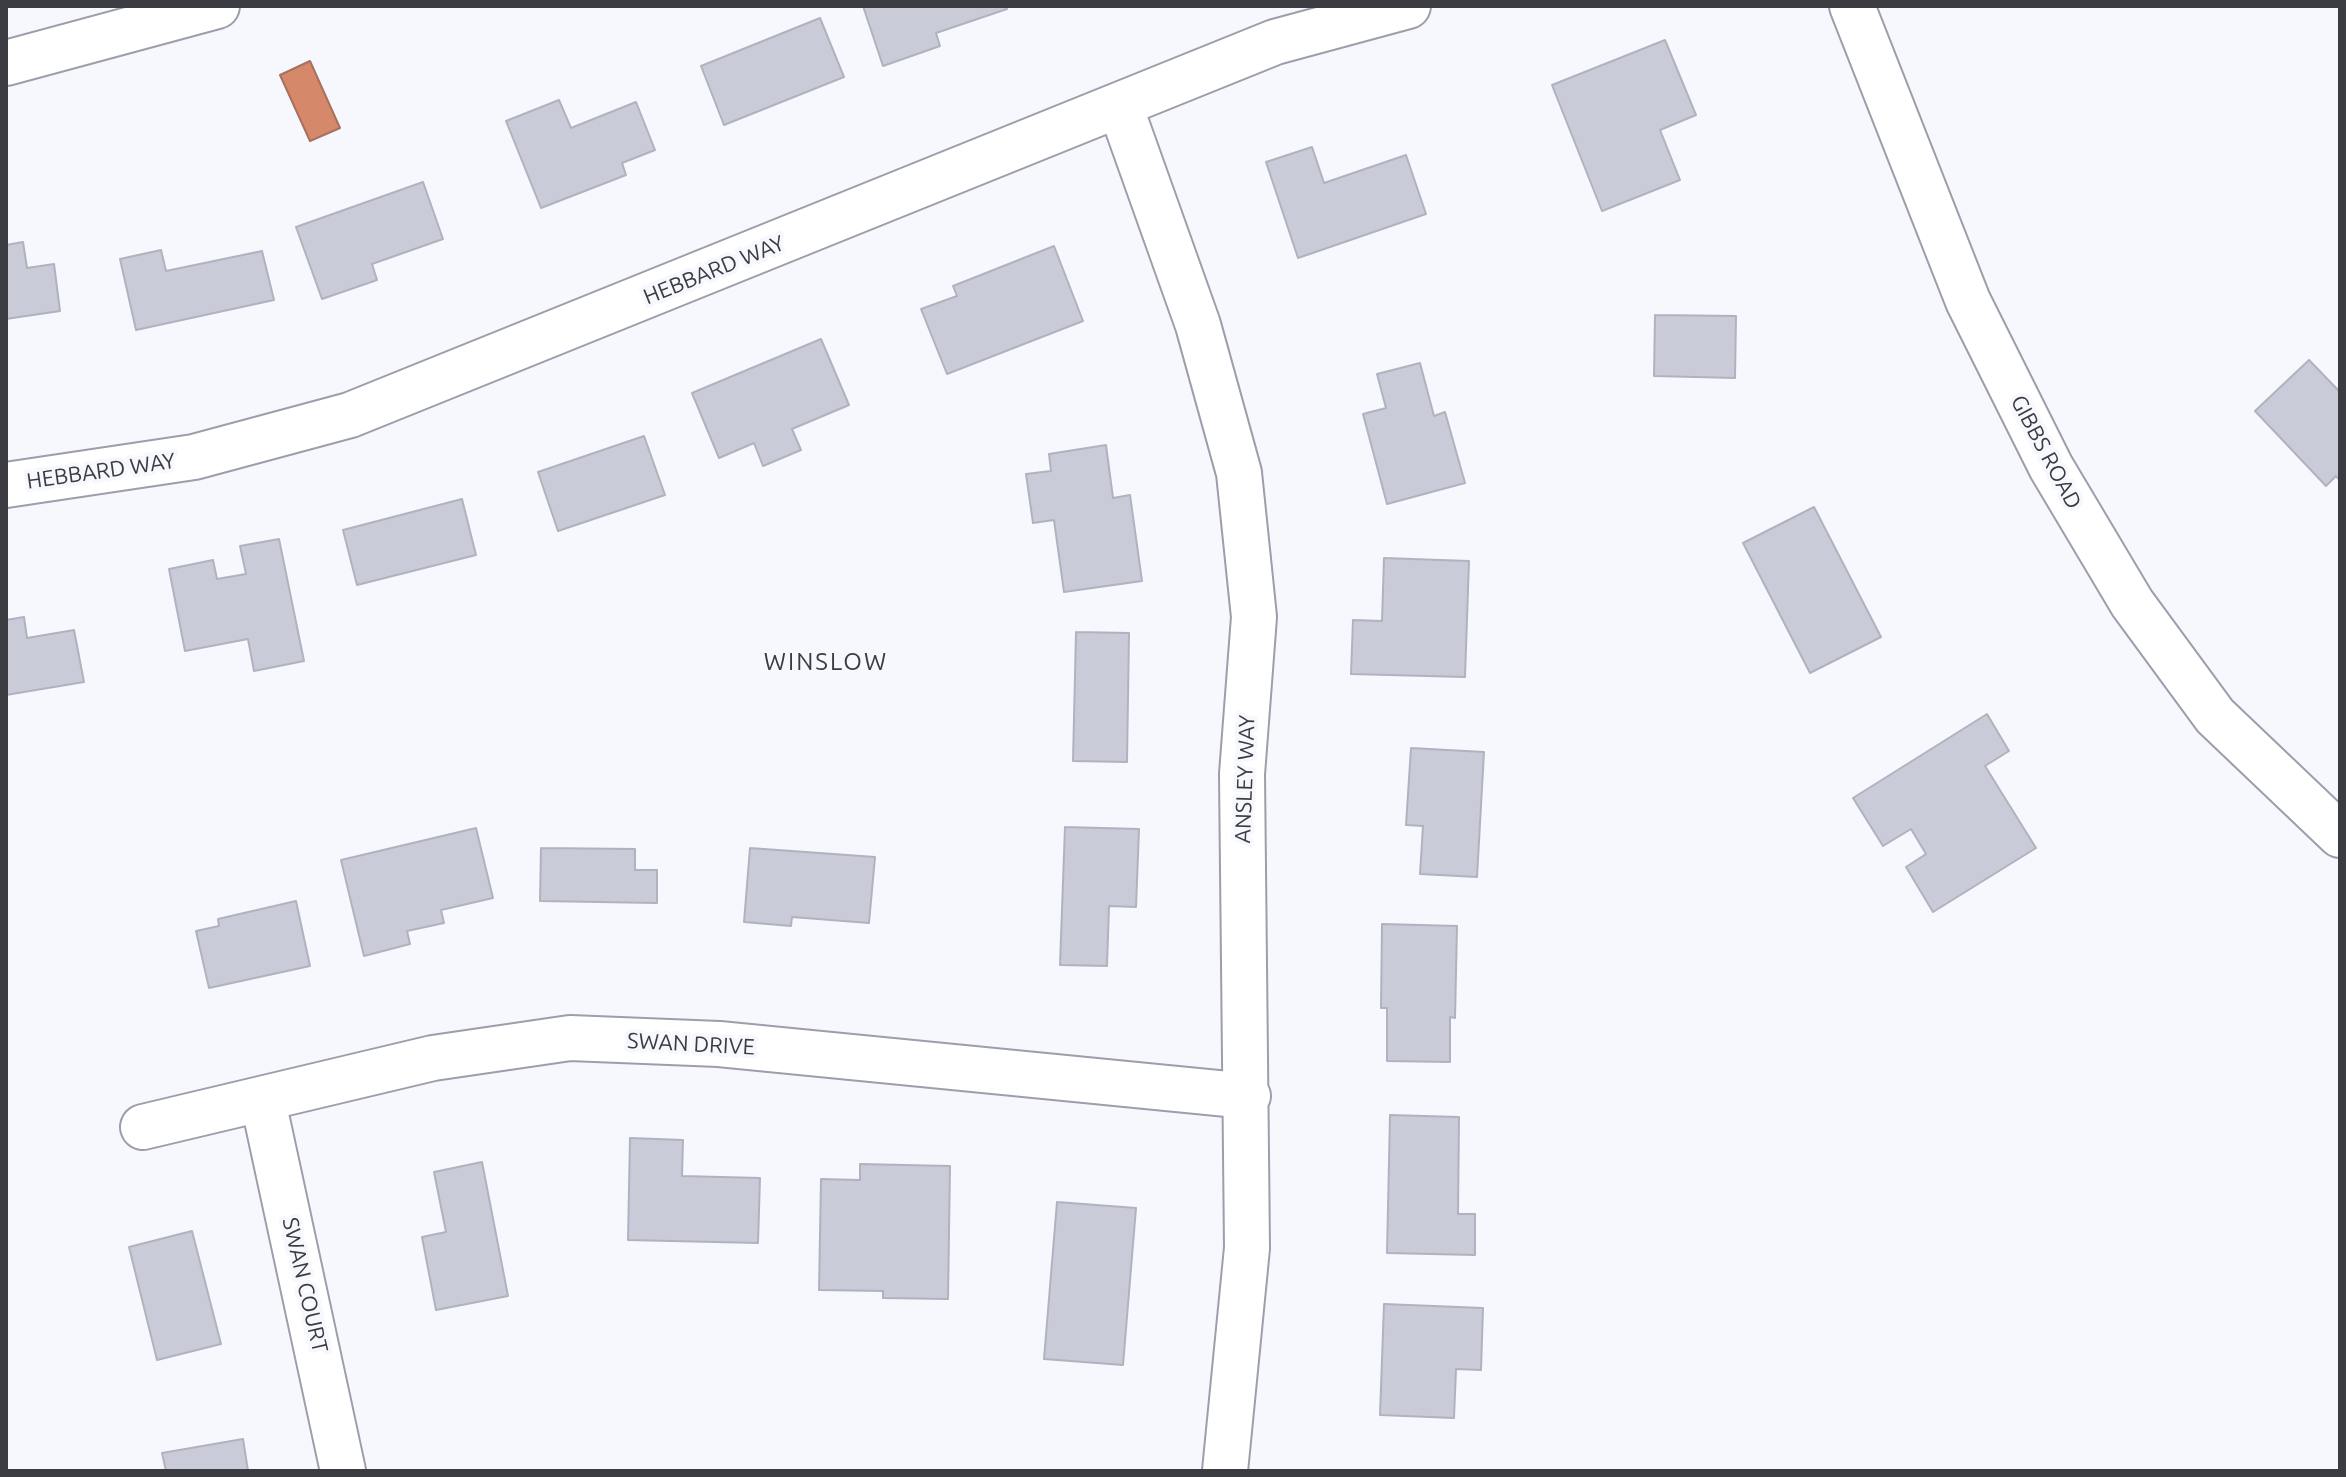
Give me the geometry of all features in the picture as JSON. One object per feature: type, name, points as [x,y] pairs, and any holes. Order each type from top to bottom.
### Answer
[{"type":"street","points":[[6,63],[217,6]]},
{"type":"street","name":"HEBBARD WAY","points":[[6,485],[194,457],[350,415],[1275,42],[1408,6]]},
{"type":"street","name":"GIBBS ROAD","points":[[1852,6],[1968,301],[2059,481],[2132,603],[2215,716],[2340,835]]},
{"type":"street","name":"ANSLEY WAY","points":[[1120,106],[1198,325],[1239,473],[1254,617],[1242,774],[1248,1096],[1247,1248],[1225,1471]]},
{"type":"street","name":"SWAN DRIVE","points":[[143,1127],[263,1101],[433,1058],[570,1038],[719,1044],[1248,1096]]},
{"type":"street","name":"SWAN COURT","points":[[263,1101],[343,1471]]},
{"type":"shaded area","points":[[310,61],[340,128],[310,141],[280,75]]},
{"type":"building","points":[[863,6],[1006,6],[1007,9],[936,33],[940,46],[883,66]]},
{"type":"building","points":[[820,18],[844,77],[724,125],[701,66]]},
{"type":"building","points":[[1665,40],[1696,115],[1660,130],[1680,180],[1602,211],[1552,85]]},
{"type":"building","points":[[559,100],[571,128],[636,102],[655,150],[622,163],[626,175],[541,208],[506,121]]},
{"type":"building","points":[[1312,147],[1324,183],[1406,155],[1426,214],[1298,258],[1266,162]]},
{"type":"building","points":[[423,182],[443,239],[372,264],[377,280],[322,299],[296,227]]},
{"type":"building","points":[[23,242],[27,268],[54,264],[60,311],[6,319],[6,245]]},
{"type":"building","points":[[1054,246],[1083,321],[947,374],[921,309],[957,296],[953,286]]},
{"type":"building","points":[[161,250],[166,271],[262,251],[274,300],[136,330],[120,259]]},
{"type":"building","points":[[1655,315],[1736,316],[1735,378],[1654,376]]},
{"type":"building","points":[[821,339],[849,405],[792,429],[801,450],[763,466],[754,443],[719,458],[692,393]]},
{"type":"building","points":[[2309,360],[2340,392],[2340,481],[2336,476],[2326,486],[2255,411]]},
{"type":"building","points":[[1420,363],[1434,416],[1445,412],[1465,483],[1387,504],[1363,414],[1386,408],[1377,374]]},
{"type":"building","points":[[644,436],[665,495],[558,531],[538,472]]},
{"type":"building","points":[[1106,445],[1113,498],[1130,495],[1142,581],[1064,592],[1054,520],[1033,523],[1026,474],[1051,471],[1049,454]]},
{"type":"building","points":[[462,499],[476,555],[357,585],[343,530]]},
{"type":"building","points":[[1814,507],[1881,637],[1810,673],[1743,543]]},
{"type":"building","points":[[279,539],[304,661],[254,671],[248,639],[185,651],[169,569],[213,560],[217,579],[246,574],[240,546]]},
{"type":"building","points":[[1384,558],[1469,561],[1465,677],[1351,674],[1353,620],[1382,621]]},
{"type":"building","points":[[24,617],[27,638],[74,630],[84,682],[6,695],[6,620]]},
{"type":"building","points":[[1076,632],[1129,633],[1127,762],[1073,761]]},
{"type":"building","points":[[1987,714],[2009,751],[1985,766],[2036,848],[1933,912],[1906,867],[1926,854],[1911,829],[1883,846],[1853,798]]},
{"type":"building","points":[[1411,748],[1484,752],[1477,877],[1420,874],[1423,826],[1406,825]]},
{"type":"building","points":[[1065,827],[1139,829],[1136,907],[1109,906],[1107,966],[1060,965]]},
{"type":"building","points":[[476,828],[493,898],[441,910],[444,923],[407,931],[410,944],[364,956],[341,860]]},
{"type":"building","points":[[541,848],[635,849],[635,870],[657,870],[657,903],[540,901]]},
{"type":"building","points":[[750,848],[875,857],[869,923],[792,917],[791,926],[744,922]]},
{"type":"building","points":[[296,901],[310,966],[209,988],[196,931],[219,926],[218,919]]},
{"type":"building","points":[[1382,924],[1457,926],[1455,1018],[1450,1017],[1450,1062],[1387,1061],[1387,1008],[1381,1008]]},
{"type":"building","points":[[1390,1115],[1459,1117],[1458,1214],[1475,1214],[1475,1255],[1387,1253]]},
{"type":"building","points":[[630,1138],[683,1140],[682,1176],[760,1178],[758,1243],[628,1240]]},
{"type":"building","points":[[482,1162],[508,1296],[436,1310],[422,1237],[446,1232],[434,1172]]},
{"type":"building","points":[[860,1164],[950,1166],[948,1299],[883,1298],[883,1291],[819,1290],[821,1179],[860,1180]]},
{"type":"building","points":[[1057,1202],[1136,1208],[1123,1365],[1044,1359]]},
{"type":"building","points":[[192,1231],[221,1344],[157,1360],[129,1247]]},
{"type":"building","points":[[1384,1304],[1483,1308],[1481,1370],[1456,1369],[1454,1418],[1380,1415]]},
{"type":"building","points":[[243,1439],[248,1471],[166,1471],[162,1453]]},
{"type":"district","name":"WINSLOW","points":[[826,662]]}]
